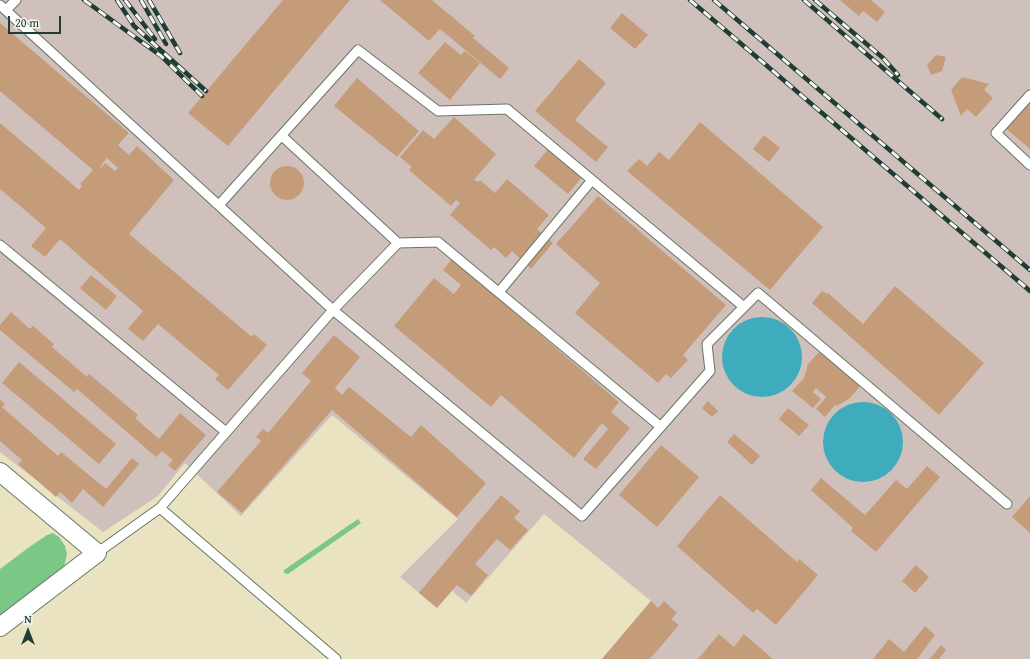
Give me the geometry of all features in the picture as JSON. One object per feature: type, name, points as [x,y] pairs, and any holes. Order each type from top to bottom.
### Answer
[{"type":"street","points":[[0,472],[97,553],[0,627]]},
{"type":"lane","points":[[16,0],[3,7],[333,310],[582,516],[710,371],[707,344],[758,293],[1007,504]]},
{"type":"lane","points":[[219,205],[358,50],[438,111],[507,108],[744,307]]},
{"type":"lane","points":[[1030,95],[996,133],[1030,165]]},
{"type":"lane","points":[[282,136],[398,243],[438,242],[661,427]]},
{"type":"lane","points":[[499,292],[592,180]]},
{"type":"lane","points":[[97,553],[160,508],[333,310],[398,243]]},
{"type":"lane","points":[[0,245],[226,432]]},
{"type":"lane","points":[[160,508],[336,659]]},
{"type":"shaded area","points":[[0,0],[1030,0],[1030,659],[602,659],[651,601],[544,514],[466,603],[451,590],[436,607],[400,577],[458,519],[332,415],[241,516],[185,463],[158,496],[103,532],[0,452]]},
{"type":"green space","points":[[358,519],[361,523],[288,574],[284,573],[284,570]]},
{"type":"green space","points":[[53,533],[59,537],[65,546],[67,554],[64,567],[0,616],[0,569],[47,535]]},
{"type":"water","points":[[754,317],[770,317],[791,328],[802,349],[802,365],[791,386],[770,397],[754,397],[740,391],[733,386],[728,379],[722,365],[722,349],[728,335],[733,328],[740,323]]},
{"type":"water","points":[[855,402],[871,402],[892,413],[903,434],[903,450],[892,471],[871,482],[855,482],[841,476],[834,471],[829,464],[823,450],[823,434],[829,420],[834,413],[841,408]]},
{"type":"building","points":[[283,0],[350,0],[228,146],[188,113]]},
{"type":"building","points":[[380,0],[432,0],[475,36],[473,38],[509,68],[500,79],[440,29],[429,41]]},
{"type":"building","points":[[840,0],[871,0],[885,12],[877,22],[863,11],[859,16]]},
{"type":"building","points":[[622,13],[648,35],[635,49],[610,28]]},
{"type":"building","points":[[0,23],[129,133],[118,145],[129,155],[137,146],[174,180],[129,234],[252,337],[254,334],[267,345],[228,390],[215,379],[219,375],[158,324],[143,341],[128,329],[143,311],[60,239],[45,257],[31,246],[46,228],[0,189],[0,123],[79,190],[82,186],[80,184],[93,170],[0,91]],"holes":[[[107,158],[118,168],[115,171],[105,163],[101,168],[100,167]]]},
{"type":"building","points":[[445,42],[461,55],[465,51],[480,63],[450,100],[418,73]]},
{"type":"building","points":[[936,55],[946,57],[942,71],[931,75],[927,65]]},
{"type":"building","points":[[579,59],[606,83],[575,120],[608,147],[596,162],[535,111]]},
{"type":"building","points":[[962,77],[989,84],[984,90],[993,98],[976,117],[967,109],[961,116],[951,90]]},
{"type":"building","points":[[357,78],[419,131],[397,157],[334,106]]},
{"type":"building","points":[[1030,95],[1030,149],[1002,125]]},
{"type":"building","points":[[454,117],[496,154],[474,180],[478,182],[480,180],[495,193],[507,179],[549,215],[537,229],[553,243],[531,269],[512,251],[506,258],[494,247],[491,250],[450,215],[460,203],[456,200],[451,206],[409,170],[412,167],[400,157],[423,130],[434,139]]},
{"type":"building","points":[[700,122],[823,227],[770,290],[627,171],[639,159],[647,166],[659,152],[669,160]]},
{"type":"building","points":[[764,135],[780,148],[769,162],[753,149]]},
{"type":"building","points":[[549,148],[582,177],[568,194],[534,166]]},
{"type":"building","points":[[284,166],[290,166],[299,171],[303,177],[303,189],[299,195],[290,200],[284,200],[275,195],[270,186],[270,180],[275,171]]},
{"type":"building","points":[[598,196],[726,305],[683,355],[688,360],[671,378],[666,374],[658,383],[575,313],[600,283],[556,244]]},
{"type":"building","points":[[452,259],[619,402],[611,412],[630,428],[596,469],[583,459],[608,429],[602,423],[574,458],[501,395],[491,407],[394,326],[434,278],[454,294],[461,285],[443,270]]},
{"type":"building","points":[[91,275],[117,296],[106,310],[80,288]]},
{"type":"building","points":[[895,286],[984,363],[939,415],[812,303],[822,291],[827,294],[828,293],[863,324]]},
{"type":"building","points":[[11,312],[30,329],[33,326],[54,344],[52,347],[87,377],[89,374],[138,415],[135,418],[159,439],[180,413],[206,435],[175,471],[168,465],[173,460],[162,451],[156,457],[77,389],[74,392],[0,330],[0,325]]},
{"type":"building","points":[[334,335],[360,357],[335,388],[342,395],[349,387],[411,437],[421,425],[486,483],[457,517],[332,410],[242,513],[217,492],[261,441],[256,437],[263,429],[268,433],[311,381],[302,373]]},
{"type":"building","points":[[819,352],[860,386],[850,398],[837,406],[835,405],[825,417],[816,409],[826,397],[816,388],[813,392],[821,399],[813,408],[792,391],[804,378],[808,364]]},
{"type":"building","points":[[19,362],[116,444],[99,464],[2,383]]},
{"type":"building","points":[[0,400],[5,404],[2,407],[58,456],[61,452],[106,489],[132,458],[139,464],[103,507],[83,489],[72,503],[60,492],[56,497],[18,464],[22,460],[0,441]]},
{"type":"building","points":[[708,401],[718,411],[712,417],[702,408]]},
{"type":"building","points":[[788,408],[809,425],[799,436],[779,419]]},
{"type":"building","points":[[734,434],[760,456],[752,465],[727,442]]},
{"type":"building","points":[[661,445],[699,477],[657,527],[619,495]]},
{"type":"building","points":[[927,466],[940,477],[876,552],[851,531],[853,528],[811,490],[821,478],[865,515],[896,480],[907,489]]},
{"type":"building","points":[[501,495],[520,511],[514,518],[528,530],[510,550],[497,539],[475,564],[488,575],[471,596],[457,585],[437,608],[419,593]]},
{"type":"building","points":[[720,495],[797,562],[799,559],[818,575],[776,625],[757,609],[753,613],[677,546]]},
{"type":"building","points":[[1030,496],[1030,533],[1012,517]]},
{"type":"building","points":[[916,565],[929,577],[915,593],[902,581]]},
{"type":"building","points":[[651,601],[658,608],[664,601],[677,613],[671,619],[679,625],[650,659],[602,659]]},
{"type":"building","points":[[925,626],[935,635],[917,659],[873,659],[889,639],[904,652]]},
{"type":"building","points":[[719,634],[734,647],[744,634],[773,659],[698,659]]},
{"type":"building","points":[[941,645],[946,650],[939,659],[930,659]]},
{"type":"railway","points":[[84,0],[161,56],[202,96]]},
{"type":"railway","points":[[117,0],[134,26],[206,91]]},
{"type":"railway","points":[[125,0],[155,39]]},
{"type":"railway","points":[[141,0],[166,44]]},
{"type":"railway","points":[[149,0],[180,53]]},
{"type":"railway","points":[[690,0],[1030,291]]},
{"type":"railway","points":[[714,0],[1030,270]]},
{"type":"railway","points":[[804,0],[942,119]]},
{"type":"railway","points":[[815,0],[883,58],[898,75]]}]
